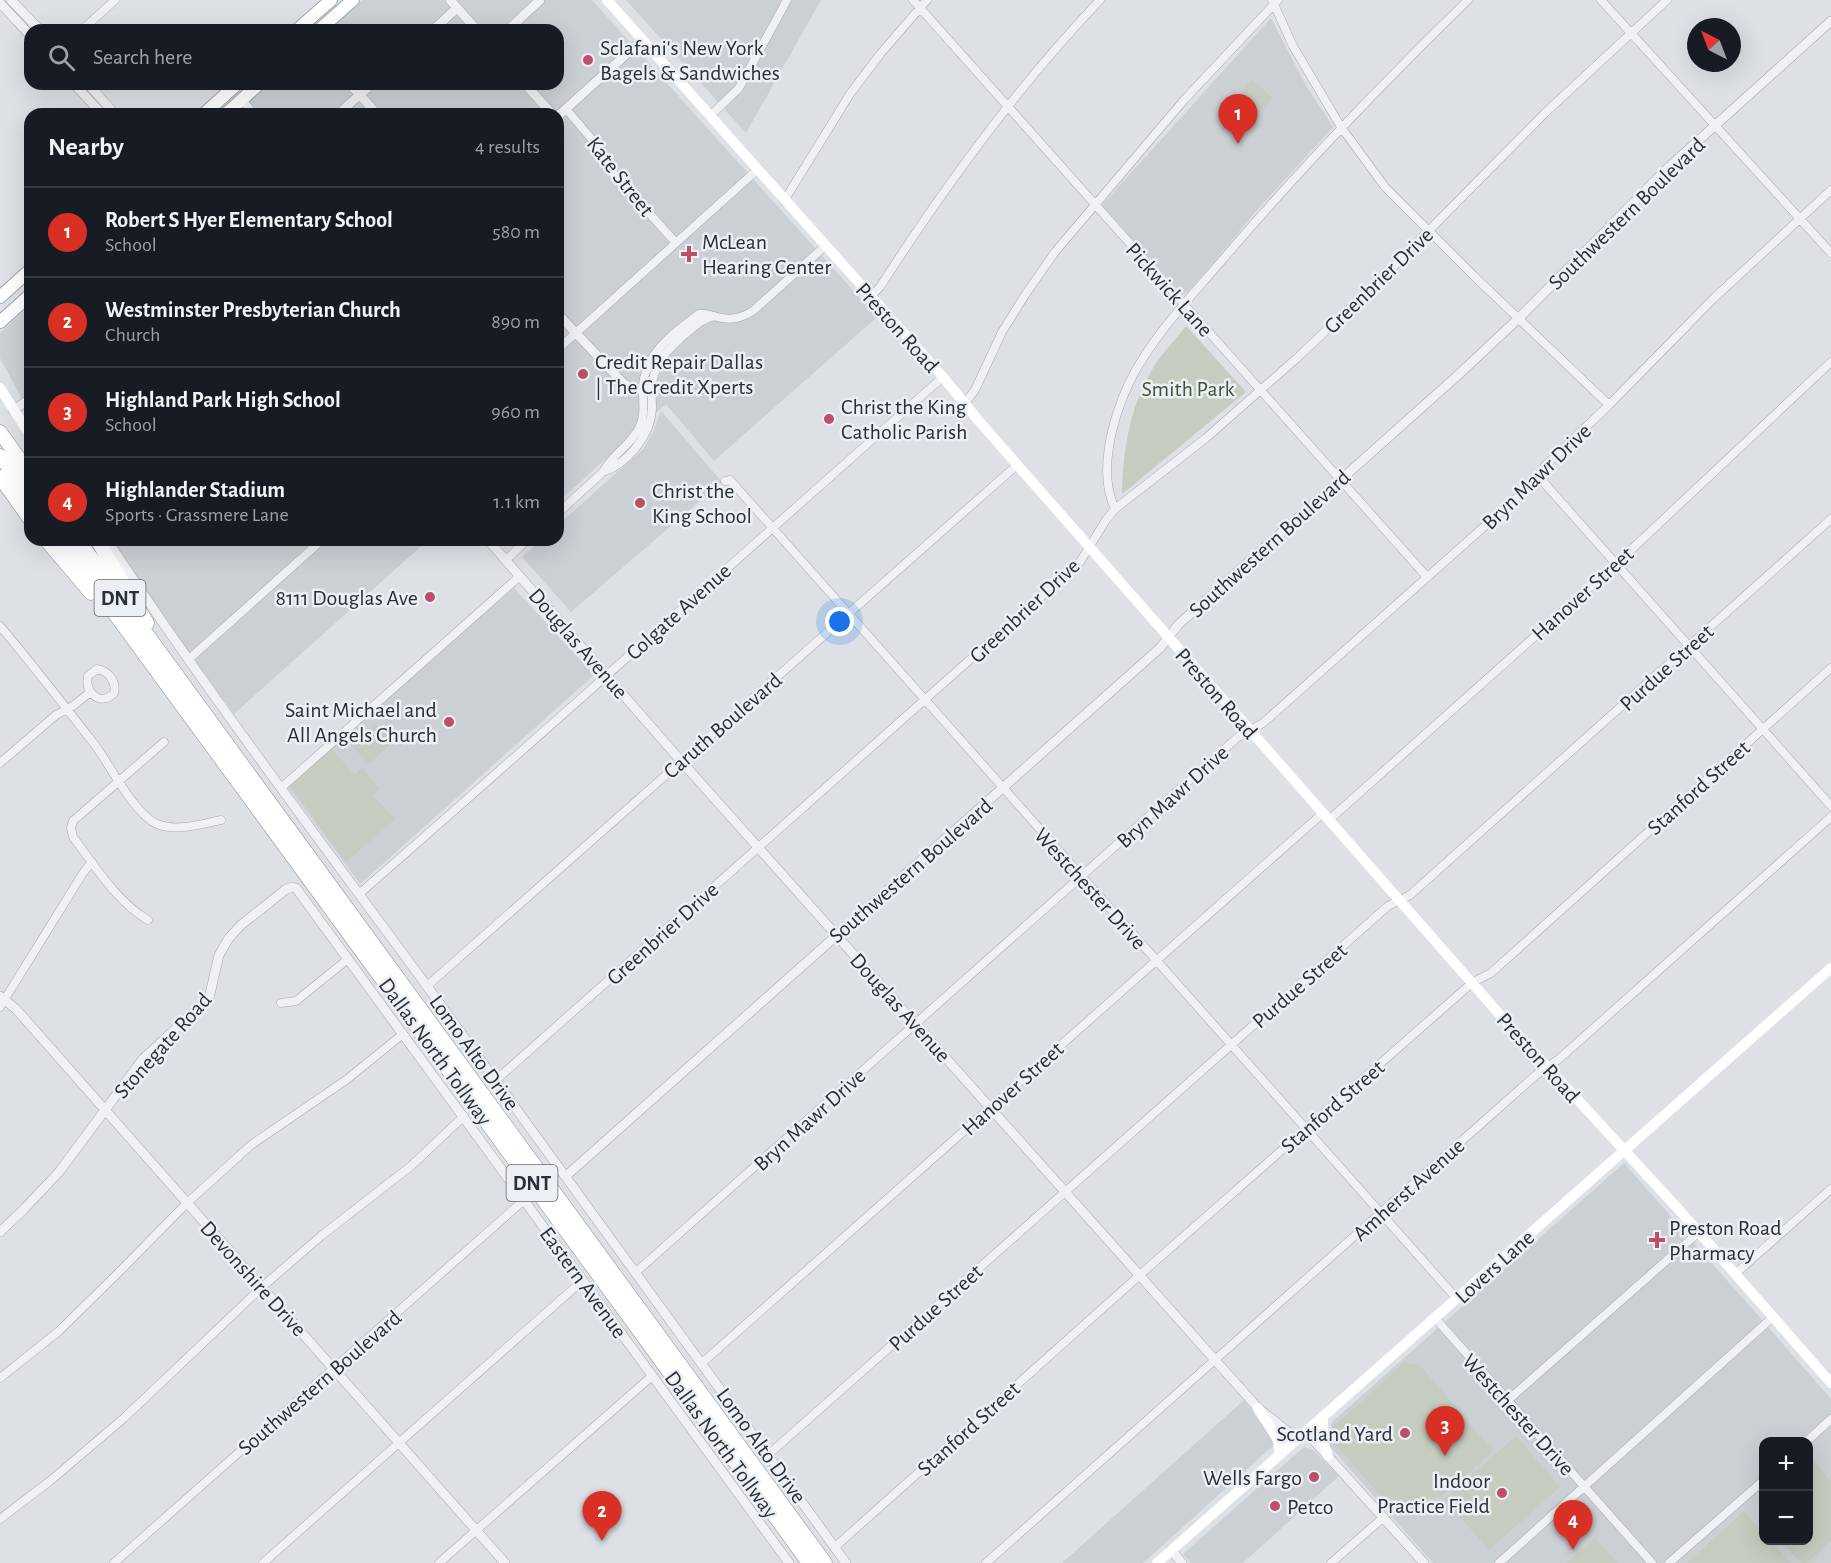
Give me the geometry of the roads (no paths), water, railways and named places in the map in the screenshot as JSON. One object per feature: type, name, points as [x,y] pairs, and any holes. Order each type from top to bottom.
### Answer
[{"type":"highway","points":[[0,432],[24,466]]},
{"type":"highway","points":[[0,456],[24,489]]},
{"type":"highway","points":[[0,477],[24,511]]},
{"type":"highway","points":[[51,546],[132,637]]},
{"type":"highway","name":"Dallas North Tollway","points":[[65,546],[809,1563]]},
{"type":"highway","name":"Dallas North Tollway","points":[[82,546],[825,1563]]},
{"type":"highway","points":[[101,546],[145,619],[162,657]]},
{"type":"main road","points":[[304,24],[332,0]]},
{"type":"main road","points":[[314,24],[332,0]]},
{"type":"main road","points":[[326,24],[353,0]]},
{"type":"main road","name":"Preston Road","points":[[607,0],[943,377],[1017,465],[1547,1067],[1699,1232],[1831,1383]]},
{"type":"main road","points":[[211,108],[230,90]]},
{"type":"main road","points":[[233,108],[253,90]]},
{"type":"main road","points":[[0,297],[24,275]]},
{"type":"main road","points":[[0,322],[24,300]]},
{"type":"main road","points":[[0,388],[24,426]]},
{"type":"main road","name":"Lovers Lane","points":[[1157,1563],[1830,970]]},
{"type":"main road","points":[[1258,1408],[1278,1440],[1280,1455]]},
{"type":"main road","points":[[1323,1417],[1323,1441],[1328,1456]]},
{"type":"street","points":[[89,24],[115,0]]},
{"type":"street","points":[[450,0],[472,24]]},
{"type":"street","points":[[514,24],[540,0]]},
{"type":"street","points":[[710,116],[739,88],[787,0]]},
{"type":"street","name":"Pickwick Lane","points":[[913,0],[1427,577]]},
{"type":"street","points":[[784,201],[850,94],[881,53],[927,0]]},
{"type":"street","points":[[870,297],[880,287],[940,197],[1008,106],[1100,0]]},
{"type":"street","points":[[1115,509],[1108,489],[1110,448],[1121,404],[1146,354],[1184,304],[1260,215],[1341,128],[1468,0]]},
{"type":"street","points":[[1600,0],[1831,253]]},
{"type":"street","name":"Greenbrier Drive","points":[[496,1080],[1080,562],[1115,509],[1163,474],[1261,391],[1385,275],[1539,118],[1667,0]]},
{"type":"street","points":[[964,404],[975,390],[1002,332],[1055,252],[1184,100],[1274,2],[1293,46],[1341,128],[1385,187],[1609,405]]},
{"type":"street","points":[[0,3],[11,5],[33,24]]},
{"type":"street","points":[[11,5],[24,26]]},
{"type":"street","points":[[440,24],[457,8]]},
{"type":"street","name":"Southwestern Boulevard","points":[[566,1176],[1160,648],[1179,624],[1457,376],[1519,318],[1670,166],[1831,21]]},
{"type":"street","points":[[564,110],[642,40]]},
{"type":"street","points":[[80,90],[96,108]]},
{"type":"street","points":[[93,90],[110,108]]},
{"type":"street","points":[[355,90],[372,108]]},
{"type":"street","points":[[344,108],[364,90]]},
{"type":"street","points":[[530,90],[547,108]]},
{"type":"street","points":[[242,100],[249,108]]},
{"type":"street","name":"Kate Street","points":[[564,114],[601,150],[613,173],[676,243]]},
{"type":"street","points":[[564,343],[757,170]]},
{"type":"street","name":"Bryn Mawr Drive","points":[[636,1272],[1239,737],[1263,723],[1531,485],[1713,298],[1831,190]]},
{"type":"street","points":[[564,508],[603,472],[612,469],[636,447],[642,438],[652,409],[647,389],[655,362],[701,322],[714,316],[738,319],[754,310],[825,246]]},
{"type":"street","points":[[564,321],[624,384],[633,388],[647,389]]},
{"type":"street","name":"Hanover Street","points":[[702,1363],[1155,961],[1616,564],[1831,362]]},
{"type":"street","name":"Colgate Avenue","points":[[359,894],[943,377]]},
{"type":"street","points":[[13,410],[24,403]]},
{"type":"street","name":"Caruth Boulevard","points":[[427,986],[1017,465]]},
{"type":"street","points":[[1538,476],[1831,806]]},
{"type":"street","name":"Westchester Drive","points":[[725,481],[730,480],[1456,1299]]},
{"type":"street","name":"Purdue Street","points":[[769,1454],[1388,906],[1410,896],[1831,519]]},
{"type":"street","name":"Lomo Alto Drive","points":[[111,546],[281,788],[769,1454],[846,1563]]},
{"type":"street","points":[[189,660],[315,546]]},
{"type":"street","name":"Douglas Avenue","points":[[493,546],[681,761],[1258,1408],[1328,1456],[1424,1563]]},
{"type":"street","points":[[506,560],[521,546]]},
{"type":"street","points":[[281,788],[520,576]]},
{"type":"street","points":[[0,626],[95,746],[135,804],[156,823],[169,827],[221,820]]},
{"type":"street","name":"Stanford Street","points":[[835,1547],[1473,982],[1491,973],[1831,668]]},
{"type":"street","points":[[0,763],[56,715],[89,693]]},
{"type":"street","points":[[148,920],[132,911],[73,837],[71,828],[73,821],[88,807],[96,803],[164,742]]},
{"type":"street","name":"Amherst Avenue","points":[[986,1563],[1536,1075],[1568,1051],[1831,817]]},
{"type":"street","points":[[2,1001],[71,891],[92,862]]},
{"type":"street","name":"Eastern Avenue","points":[[292,887],[298,891],[464,1116],[789,1563]]},
{"type":"street","name":"Stonegate Road","points":[[0,1232],[59,1172],[143,1059],[209,998],[219,955],[229,938],[285,890],[292,887]]},
{"type":"street","points":[[281,1004],[296,1001],[348,960]]},
{"type":"street","name":"Devonshire Drive","points":[[2,1001],[16,1009],[505,1563]]},
{"type":"street","points":[[0,1378],[59,1331],[187,1203],[250,1145],[346,1080],[403,1034]]},
{"type":"street","points":[[0,1520],[116,1425],[262,1287],[321,1236],[411,1166],[464,1116]]},
{"type":"street","points":[[1735,1274],[1831,1189]]},
{"type":"street","name":"Southwestern Boulevard","points":[[114,1563],[524,1200]]},
{"type":"street","points":[[1507,1401],[1699,1232]]},
{"type":"street","points":[[263,1563],[582,1281]]},
{"type":"street","points":[[1499,1563],[1773,1317]]},
{"type":"street","name":"Westchester Drive","points":[[1435,1318],[1652,1563]]},
{"type":"street","points":[[439,1563],[652,1376]]},
{"type":"street","points":[[1811,1437],[1831,1419]]},
{"type":"street","points":[[1669,1563],[1759,1484]]},
{"type":"street","points":[[1331,1563],[1384,1517]]},
{"type":"street","points":[[1171,1551],[1182,1563]]},
{"type":"place","name":"Sclafani's New York Bagels & Sandwiches","points":[[588,60]]},
{"type":"place","name":"Robert S Hyer Elementary School","points":[[1238,144]]},
{"type":"place","name":"McLean Hearing Center","points":[[689,254]]},
{"type":"place","name":"Credit Repair Dallas | The Credit Xperts","points":[[583,374]]},
{"type":"place","name":"Christ the King Catholic Parish","points":[[829,419]]},
{"type":"place","name":"Christ the King School","points":[[640,503]]},
{"type":"place","name":"8111 Douglas Ave","points":[[430,597]]},
{"type":"place","name":"Saint Michael and All Angels Church","points":[[449,722]]},
{"type":"place","name":"Preston Road Pharmacy","points":[[1657,1240]]},
{"type":"place","name":"Scotland Yard","points":[[1405,1433]]},
{"type":"place","name":"Highland Park High School","points":[[1445,1456]]},
{"type":"place","name":"Wells Fargo","points":[[1314,1477]]},
{"type":"place","name":"Indoor Practice Field","points":[[1502,1493]]},
{"type":"place","name":"Petco","points":[[1275,1506]]},
{"type":"place","name":"Westminster Presbyterian Church","points":[[602,1541]]},
{"type":"place","name":"Highlander Stadium","points":[[1573,1550]]},
{"type":"park label","name":"Smith Park","points":[[1188,388]]}]
